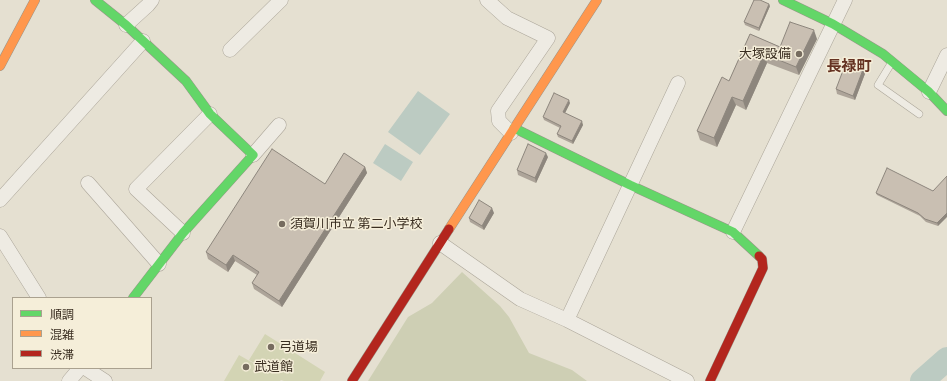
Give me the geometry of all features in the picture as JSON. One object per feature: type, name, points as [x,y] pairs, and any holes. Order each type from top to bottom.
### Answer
[{"type":"street","points":[[0,66],[35,0]]},
{"type":"street","points":[[95,0],[126,25],[186,81],[210,114],[253,155]]},
{"type":"street","points":[[126,25],[152,0]]},
{"type":"street","points":[[230,50],[281,0]]},
{"type":"street","points":[[487,0],[507,18],[548,38],[498,111],[499,121],[513,131],[733,232],[762,260],[763,268],[710,381]]},
{"type":"street","points":[[352,381],[597,0]]},
{"type":"street","points":[[783,0],[833,24],[883,54],[929,92],[947,111]]},
{"type":"street","points":[[733,232],[845,0]]},
{"type":"street","points":[[0,200],[143,41]]},
{"type":"street","points":[[929,92],[947,55]]},
{"type":"street","points":[[567,320],[678,83]]},
{"type":"street","points":[[183,233],[136,189],[210,114]]},
{"type":"street","points":[[134,297],[183,233],[279,125]]},
{"type":"street","points":[[88,183],[159,264]]},
{"type":"street","points":[[0,236],[38,297]]},
{"type":"street","points":[[440,242],[520,299],[567,320],[687,381]]},
{"type":"street","points":[[69,381],[79,369]]},
{"type":"street","points":[[86,369],[105,381]]},
{"type":"lane","points":[[892,62],[878,85],[919,114]]},
{"type":"green space","points":[[462,272],[500,306],[509,317],[529,353],[572,370],[587,381],[368,381],[408,317],[432,303]]},
{"type":"green space","name":"弓道場","points":[[265,334],[325,372],[320,381],[224,381],[239,355],[276,376],[249,360]]},
{"type":"shaded area","points":[[418,91],[450,114],[420,155],[388,132]]},
{"type":"shaded area","points":[[385,144],[413,162],[401,181],[373,163]]},
{"type":"building","points":[[754,0],[760,0],[769,4],[759,28],[744,22]]},
{"type":"building","points":[[790,22],[814,30],[796,67],[764,54],[743,101],[732,97],[714,138],[697,131],[722,77],[729,81],[750,34],[780,47]]},
{"type":"building","points":[[847,60],[864,67],[853,96],[836,89]]},
{"type":"building","points":[[554,93],[569,100],[563,112],[582,121],[572,141],[557,134],[561,126],[543,117]]},
{"type":"building","points":[[528,144],[546,153],[535,178],[517,170]]},
{"type":"building","name":"須賀川市立 第二小学校","points":[[272,149],[325,184],[344,153],[365,167],[279,301],[252,283],[259,272],[233,255],[226,265],[206,252]]},
{"type":"building","points":[[887,168],[933,191],[947,176],[947,213],[937,223],[925,219],[918,213],[876,193]]},
{"type":"building","points":[[479,200],[492,208],[482,226],[469,218]]},
{"type":"waterway","points":[[922,381],[947,359]]},
{"type":"traffic: fast","points":[[95,0],[126,25],[186,81],[210,114],[253,155],[183,233],[134,297]]},
{"type":"traffic: fast","points":[[783,0],[833,24],[883,54],[929,92],[947,111]]},
{"type":"traffic: fast","points":[[514,128],[630,185],[733,232],[759,256]]},
{"type":"traffic: slow","points":[[0,66],[35,0]]},
{"type":"traffic: slow","points":[[449,229],[597,0]]},
{"type":"traffic: jam","points":[[352,381],[449,229]]},
{"type":"traffic: jam","points":[[710,381],[763,268],[762,259],[759,256]]},
{"type":"place","name":"大塚設備","points":[[799,54]]},
{"type":"place","name":"須賀川市立 第二小学校","points":[[282,224]]},
{"type":"place","name":"弓道場","points":[[271,347]]},
{"type":"place","name":"武道館","points":[[246,367]]},
{"type":"district","name":"長禄町","points":[[849,66]]}]
